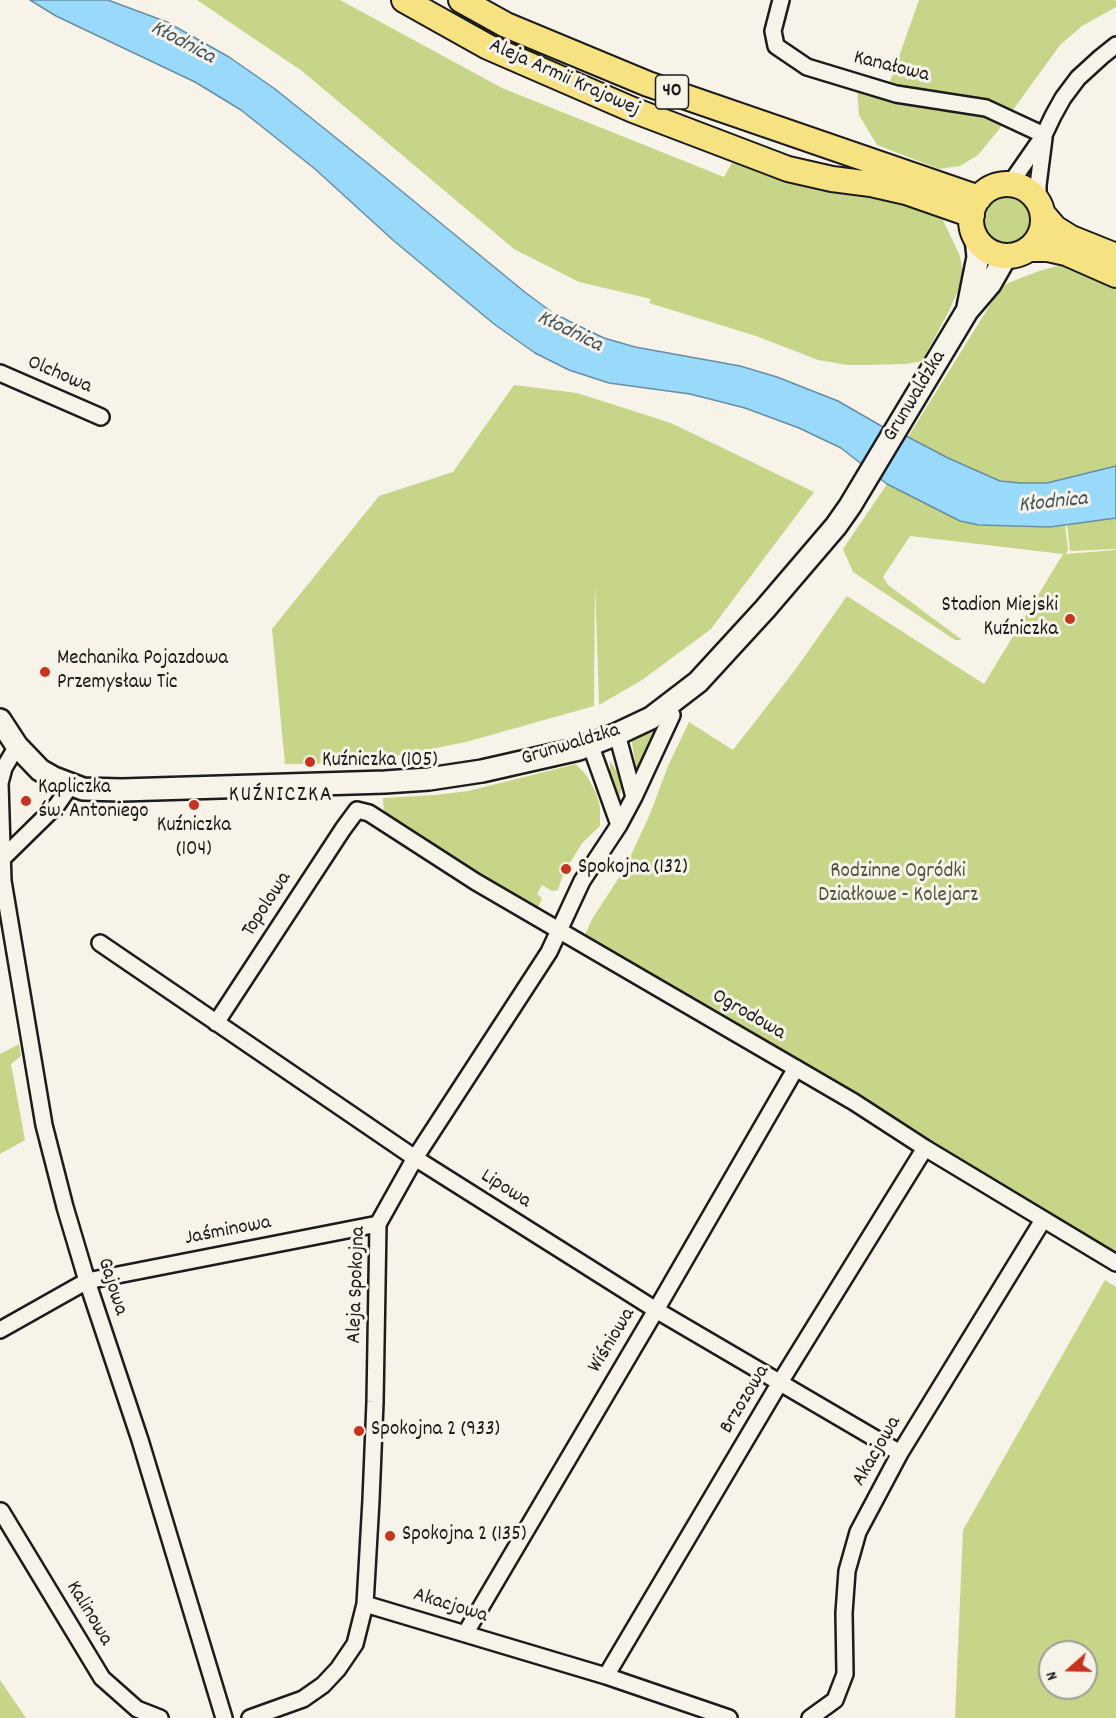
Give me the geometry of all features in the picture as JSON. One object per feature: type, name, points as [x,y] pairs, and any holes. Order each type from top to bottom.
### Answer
[{"type":"main road","name":"Aleja Armii Krajowej","points":[[404,0],[488,47],[633,110],[788,169],[832,180],[871,184],[906,192],[976,217]]},
{"type":"main road","name":"Aleja Armii Krajowej","points":[[461,0],[506,25],[976,217]]},
{"type":"main road","points":[[976,217],[988,190],[998,185],[1010,184],[1021,187],[1030,193],[1055,228],[1071,238],[1116,256]]},
{"type":"main road","points":[[1017,253],[1037,241],[1041,234],[1041,208]]},
{"type":"main road","name":"Aleja Armii Krajowej","points":[[976,217],[984,248],[994,254],[1048,249],[1066,253],[1116,275]]},
{"type":"street","name":"Kanałowa","points":[[781,0],[773,31],[776,46],[807,67],[897,94],[986,108],[1044,135]]},
{"type":"street","points":[[1010,184],[1044,135],[1053,116],[1078,78],[1116,45]]},
{"type":"street","points":[[1041,208],[1038,185],[1044,135]]},
{"type":"street","name":"Grunwaldzka","points":[[968,311],[978,257],[976,217]]},
{"type":"street","name":"Grunwaldzka","points":[[0,720],[17,746],[40,770],[71,786],[83,789],[122,790],[418,780],[482,771],[590,744],[617,734],[651,718],[698,682],[816,550],[850,506],[968,311],[1017,253]]},
{"type":"street","name":"Olchowa","points":[[0,373],[101,417]]},
{"type":"street","name":"Aleja Spokojna","points":[[250,1718],[303,1699],[323,1685],[338,1669],[355,1644],[365,1604],[375,1402],[378,1224],[415,1158],[549,952],[582,881],[619,825],[634,797],[672,715],[668,707]]},
{"type":"street","points":[[617,734],[634,797]]},
{"type":"street","points":[[590,744],[619,825]]},
{"type":"street","name":"Gajowa","points":[[17,746],[4,768],[0,783],[2,882],[44,1125],[87,1281],[140,1440],[224,1718]]},
{"type":"street","points":[[3,858],[57,805],[71,786]]},
{"type":"street","name":"Ogrodowa","points":[[357,810],[369,813],[476,882],[854,1102],[925,1148],[1116,1263]]},
{"type":"street","name":"Topolowa","points":[[216,1023],[357,810]]},
{"type":"street","points":[[0,826],[28,835]]},
{"type":"street","name":"Lipowa","points":[[100,943],[415,1158],[656,1310],[900,1453]]},
{"type":"street","name":"Wiśniowa","points":[[465,1634],[796,1068]]},
{"type":"street","name":"Brzozowa","points":[[606,1676],[780,1384],[925,1148]]},
{"type":"street","name":"Akacjowa","points":[[810,1718],[835,1700],[845,1674],[844,1613],[847,1571],[858,1532],[900,1453],[1043,1220]]},
{"type":"street","name":"Jaśminowa","points":[[0,1330],[87,1281],[378,1224]]},
{"type":"street","name":"Kalinowa","points":[[1,1511],[102,1678],[137,1709],[160,1718]]},
{"type":"street","name":"Akacjowa","points":[[365,1604],[606,1676],[729,1718]]},
{"type":"green space","points":[[197,0],[340,0],[502,88],[724,177],[733,161],[795,180],[874,192],[934,213],[943,220],[960,256],[963,274],[959,288],[922,361],[906,364],[848,365],[818,360],[756,336],[649,303],[651,299],[579,282],[514,249],[302,71]]},
{"type":"green space","points":[[919,0],[1114,0],[1116,7],[1082,26],[1060,45],[978,155],[960,166],[939,169],[877,145],[859,115],[857,87],[869,76],[890,82]]},
{"type":"green space","points":[[1013,196],[1026,203],[1032,211],[1032,231],[1026,239],[1018,245],[1003,246],[990,239],[984,231],[983,216],[990,203],[998,197]]},
{"type":"green space","points":[[1068,263],[1116,282],[1116,466],[1047,483],[1000,481],[908,437],[1000,289],[1008,283],[1039,271]]},
{"type":"green space","points":[[514,385],[577,393],[671,423],[814,492],[711,629],[642,680],[599,705],[595,582],[594,706],[466,742],[360,763],[285,764],[272,629],[379,496],[453,472]]},
{"type":"green space","name":"Rodzinne Ogródki Działkowe - Kolejarz","points":[[887,484],[960,521],[979,525],[1050,527],[1065,524],[1068,550],[1066,554],[1116,550],[1116,1266],[584,937],[592,919],[624,870],[689,722],[733,750],[795,670],[847,596],[984,684],[1063,554],[910,536],[883,577],[888,585],[961,639],[955,640],[853,572],[843,549]]},
{"type":"green space","points":[[1116,518],[1116,549],[1070,551],[1067,524]]},
{"type":"green space","points":[[655,727],[655,729],[637,772],[631,737]]},
{"type":"green space","points":[[610,761],[621,778],[619,799],[610,775]]},
{"type":"green space","points":[[576,764],[587,776],[596,793],[600,807],[600,826],[583,842],[564,872],[558,890],[552,891],[542,885],[537,894],[542,898],[537,910],[422,842],[384,816],[383,798],[468,791]]},
{"type":"green space","points":[[19,1044],[21,1056],[11,1064],[25,1140],[0,1154],[0,1054]]},
{"type":"green space","points":[[1105,1280],[1116,1287],[1116,1718],[955,1718],[963,1530]]},
{"type":"green space","points":[[0,1680],[26,1718],[0,1718]]},
{"type":"water","name":"Kłodnica","points":[[30,0],[108,0],[167,22],[229,57],[275,89],[526,293],[553,313],[604,338],[635,347],[740,366],[777,377],[838,401],[883,427],[1000,481],[1047,483],[1116,466],[1116,518],[1050,527],[979,525],[960,521],[887,484],[841,448],[799,428],[745,408],[690,394],[609,383],[569,370],[535,353],[494,324],[394,241],[315,169],[241,110],[195,82],[56,16]]},
{"type":"place","name":"Stadion Miejski Kuźniczka","points":[[1070,619]]},
{"type":"place","name":"Mechanika Pojazdowa Przemysław Tic","points":[[45,672]]},
{"type":"place","name":"Kuźniczka (105)","points":[[310,762]]},
{"type":"place","name":"Kapliczka św. Antoniego","points":[[26,801]]},
{"type":"place","name":"Kuźniczka (104)","points":[[194,805]]},
{"type":"place","name":"Spokojna (132)","points":[[566,869]]},
{"type":"place","name":"Spokojna 2 (933)","points":[[359,1431]]},
{"type":"place","name":"Spokojna 2 (135)","points":[[390,1536]]},
{"type":"district","name":"KUŹNICZKA","points":[[281,797]]}]
